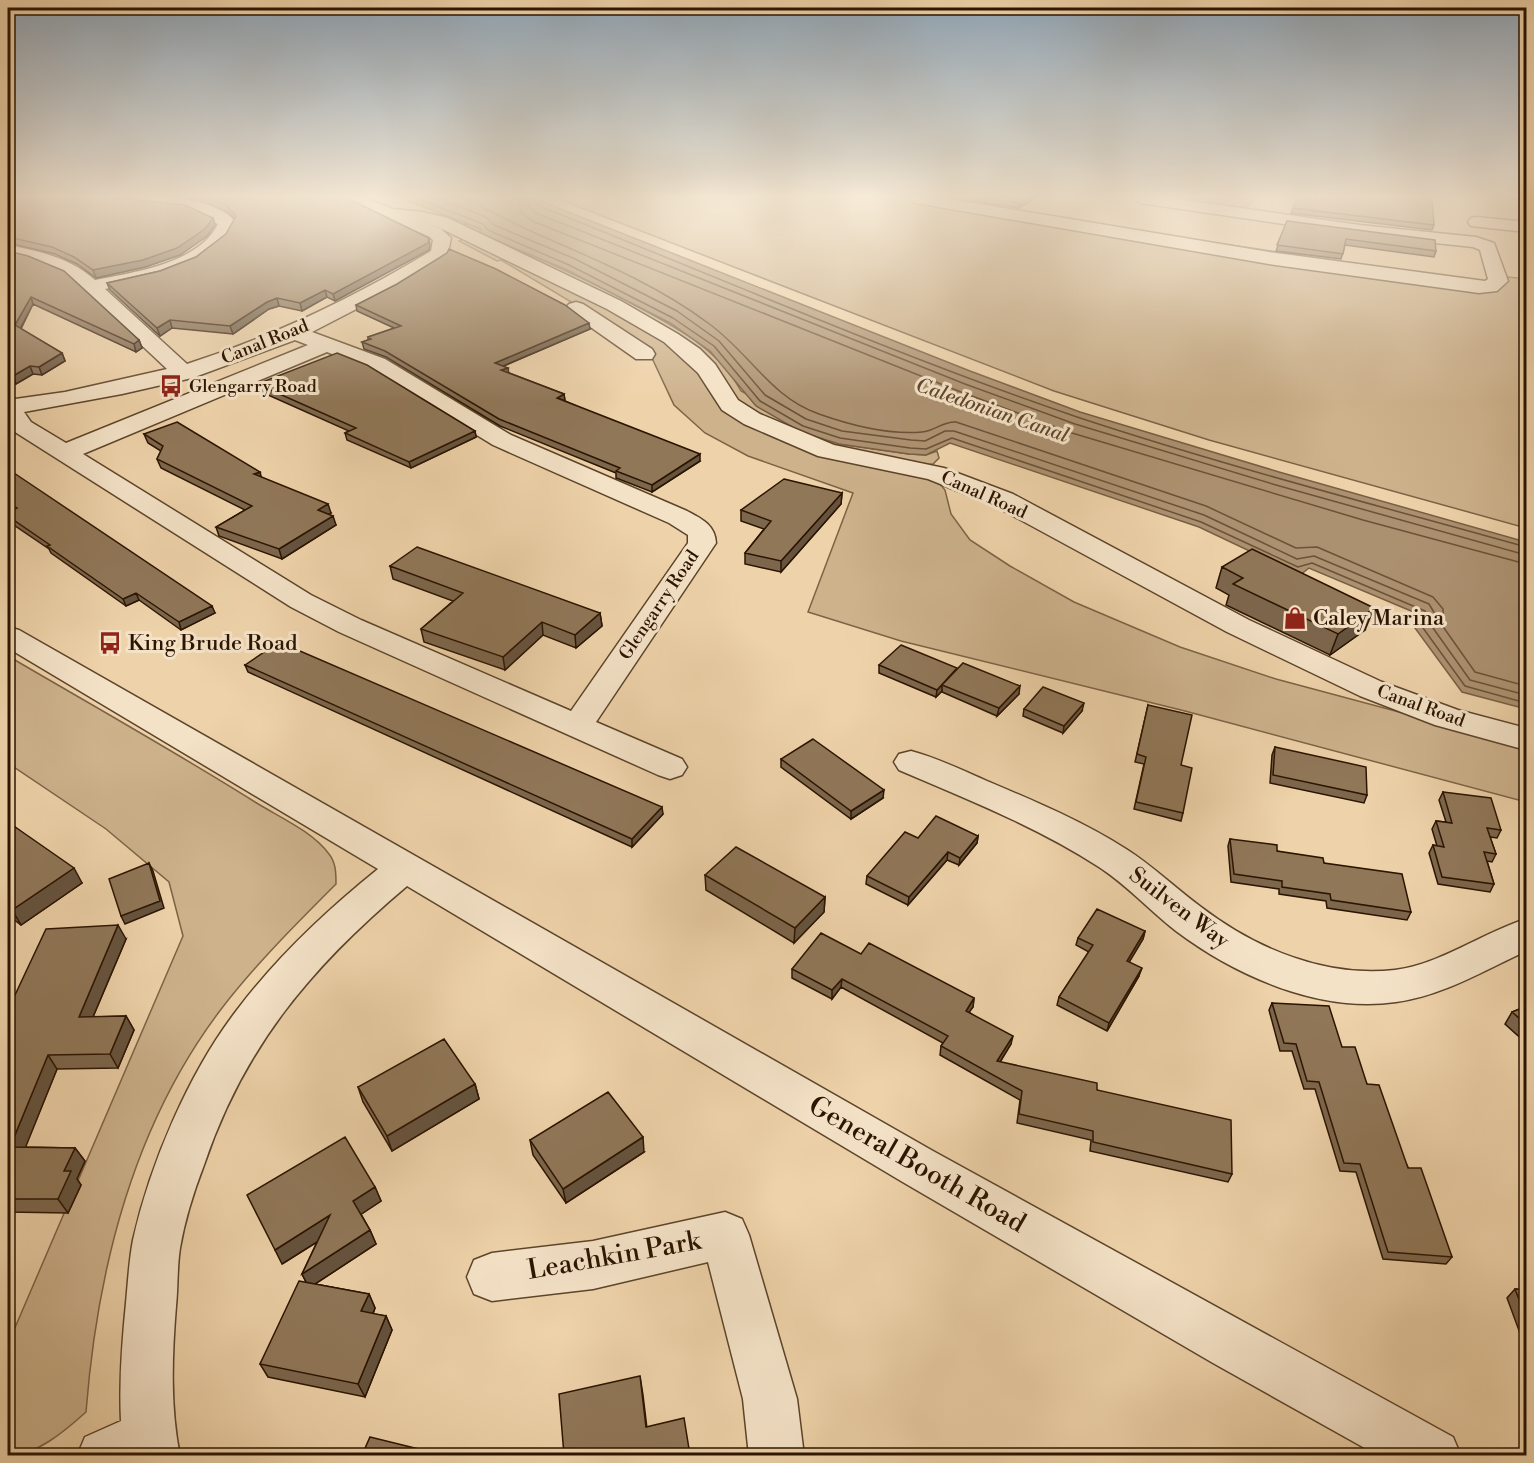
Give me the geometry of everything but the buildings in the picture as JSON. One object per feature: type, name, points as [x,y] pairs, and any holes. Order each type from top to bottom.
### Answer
[{"type":"street","points":[[64,266],[75,272],[184,373]]},
{"type":"street","points":[[89,287],[166,266]]},
{"type":"street","name":"Canal Road","points":[[8,406],[87,396],[184,373],[230,358],[294,332],[419,266]]},
{"type":"street","points":[[502,266],[584,312],[644,354]]},
{"type":"street","name":"Canal Road","points":[[532,266],[614,305],[692,354],[707,369],[730,405],[788,436],[827,451],[935,473],[967,484],[1004,500],[1238,626],[1371,689],[1447,718],[1527,739]]},
{"type":"street","points":[[1326,266],[1471,286],[1496,284],[1498,281],[1494,266]]},
{"type":"street","name":"Glengarry Road","points":[[294,332],[377,364],[502,440],[678,517],[694,525],[702,533],[702,543],[577,726]]},
{"type":"street","points":[[65,452],[329,344]]},
{"type":"street","points":[[8,406],[23,427],[301,601],[350,626],[670,767]]},
{"type":"street","points":[[8,636],[404,868],[352,910],[294,971],[250,1024],[214,1086],[183,1157],[159,1232],[135,1449]]},
{"type":"street","name":"Suilven Way","points":[[911,762],[1061,828],[1138,875],[1194,923],[1226,945],[1257,962],[1293,975],[1333,984],[1394,986],[1426,978],[1527,934]]},
{"type":"street","name":"General Booth Road","points":[[404,868],[1231,1346],[1434,1455]]},
{"type":"street","name":"Leachkin Park","points":[[492,1276],[593,1265],[725,1235],[770,1399],[777,1455]]},
{"type":"shaded area","points":[[511,266],[526,266],[569,287],[676,348],[740,418],[919,474],[940,484],[945,490],[951,514],[970,540],[1010,566],[1074,602],[1180,647],[1276,679],[1526,746],[1526,802],[1185,711],[901,641],[808,612],[853,493],[748,456],[705,433],[674,405],[651,356],[633,339]]},
{"type":"shaded area","points":[[531,266],[555,266],[676,328],[719,361],[741,391],[839,444],[909,454],[926,455],[937,451],[939,458],[933,464],[924,465],[825,444],[780,427],[738,404],[707,362]]},
{"type":"shaded area","points":[[732,266],[1376,266],[1490,283],[1490,275],[1526,279],[1526,528],[1209,440],[1054,391]]},
{"type":"shaded area","points":[[8,656],[304,831],[314,838],[331,857],[335,868],[336,884],[262,960],[222,1008],[191,1053],[165,1100],[143,1149],[125,1200],[111,1252],[91,1359],[86,1412],[40,1447],[19,1455],[8,1456],[8,1344],[183,936],[169,882],[106,829],[8,763]]},
{"type":"water","name":"Caledonian Canal","points":[[558,266],[705,266],[1080,412],[1279,472],[1526,542],[1526,709],[1462,692],[1412,624],[1423,616],[1309,568],[1300,575],[1199,527],[950,443],[926,455],[909,454],[839,444],[801,432],[756,406],[710,351],[670,323]]},
{"type":"place","name":"Glengarry Road","points":[[171,386]]},
{"type":"place","name":"Caley Marina","points":[[1295,618]]},
{"type":"place","name":"King Brude Road","points":[[110,643]]}]
